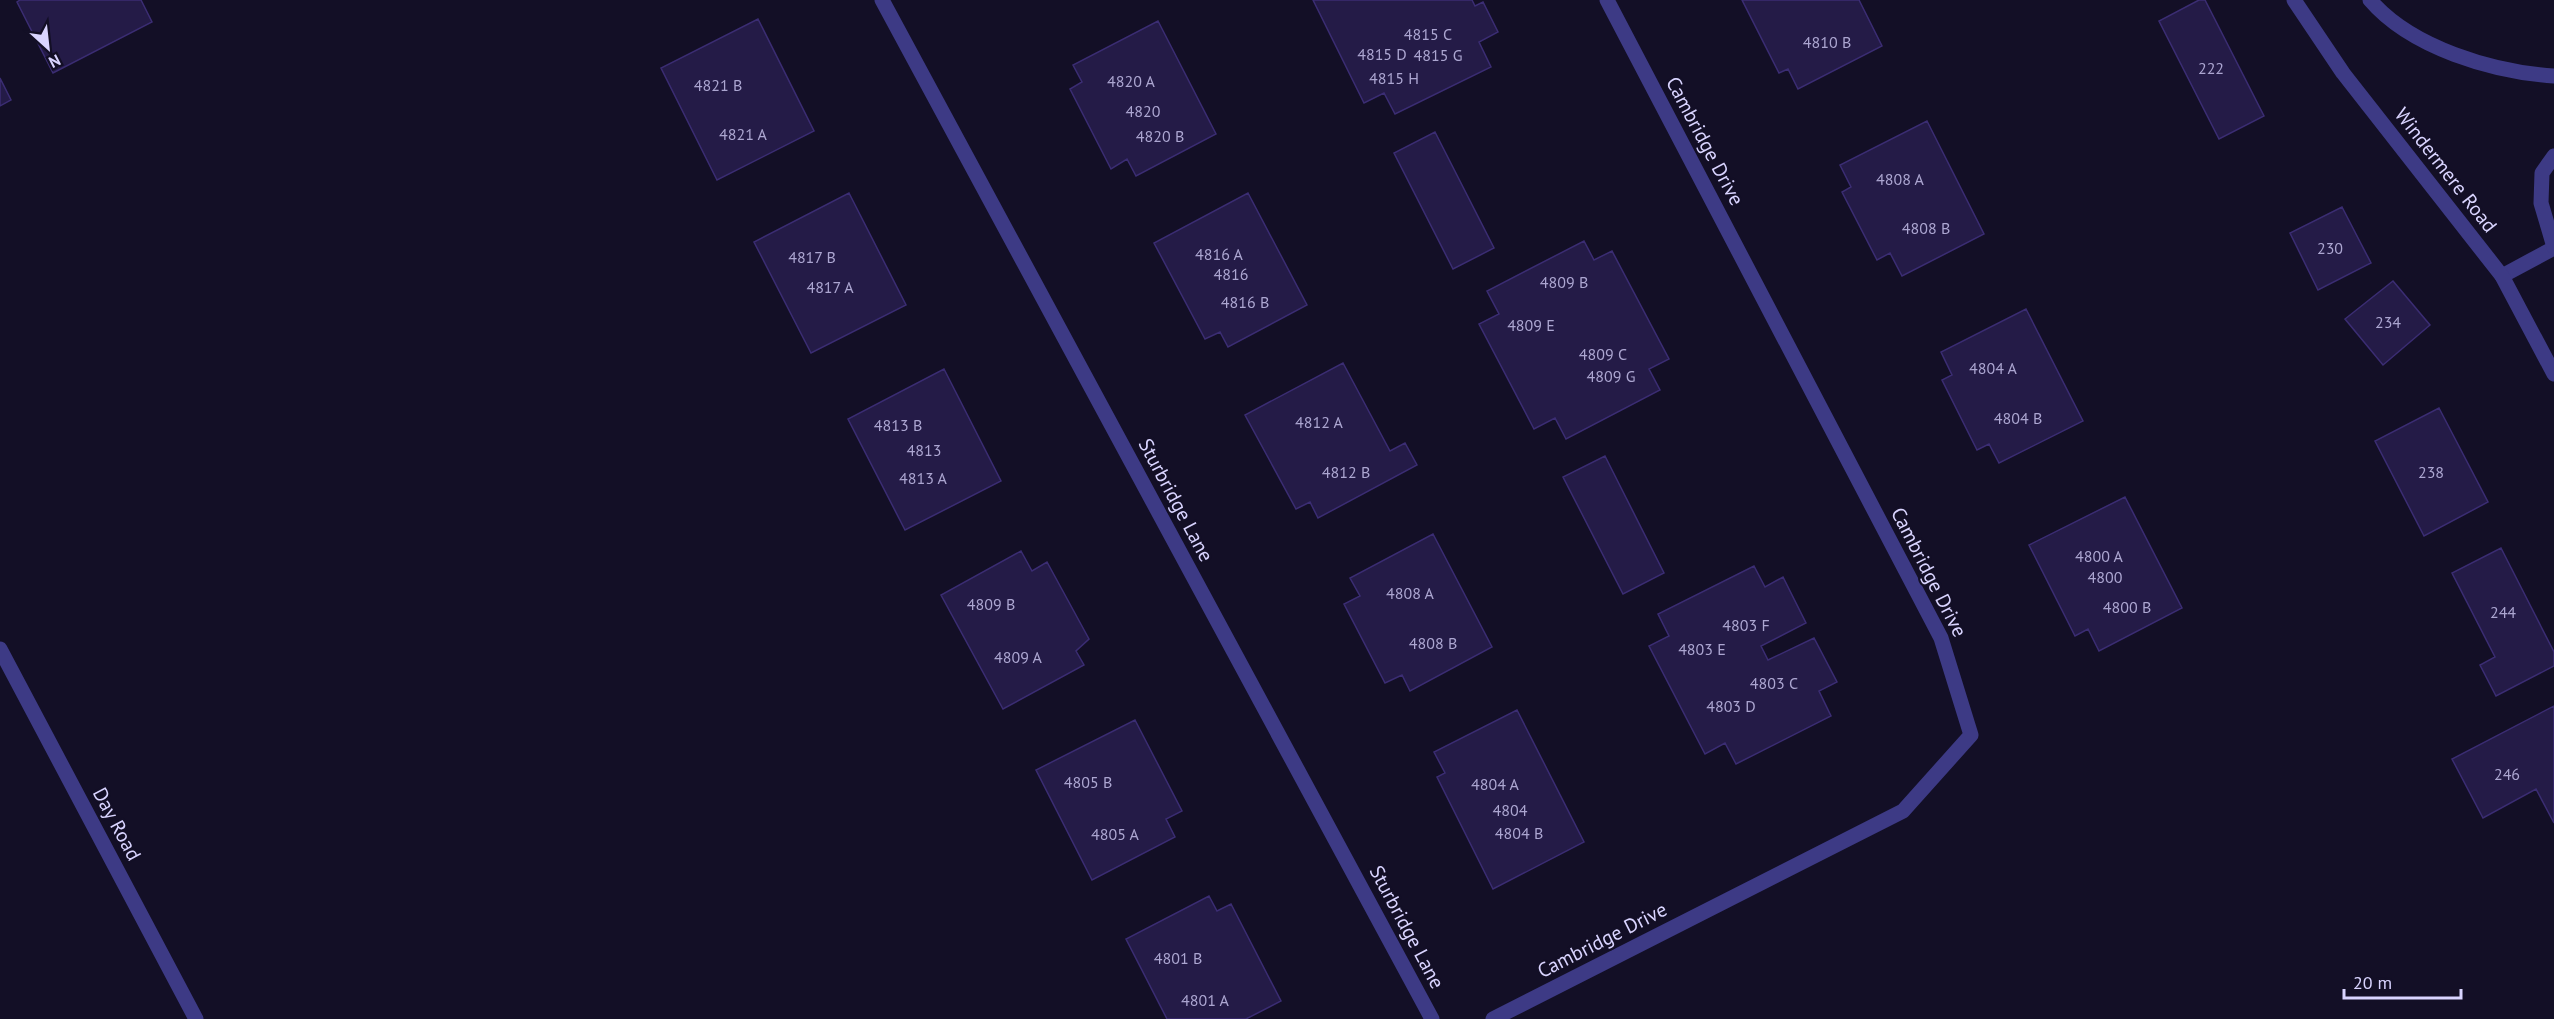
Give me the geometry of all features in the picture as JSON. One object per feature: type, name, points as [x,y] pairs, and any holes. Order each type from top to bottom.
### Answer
[{"type":"street","name":"Sturbridge Lane","points":[[882,0],[1432,1019]]},
{"type":"street","name":"Cambridge Drive","points":[[1493,1019],[1903,811],[1971,735],[1941,638],[1607,0]]},
{"type":"street","name":"Windermere Road","points":[[2294,0],[2343,73],[2502,276],[2554,374]]},
{"type":"street","points":[[2370,0],[2379,10],[2418,37],[2470,61],[2525,75],[2554,76]]},
{"type":"street","points":[[2502,276],[2554,247],[2541,203],[2542,173],[2554,156]]},
{"type":"street","name":"Day Road","points":[[0,649],[196,1019]]},
{"type":"building","points":[[20,0],[141,0],[152,22],[53,73],[17,2]]},
{"type":"building","points":[[1313,0],[1472,0],[1475,6],[1483,2],[1498,32],[1479,42],[1491,67],[1395,114],[1384,93],[1364,103]]},
{"type":"building","points":[[1742,0],[1859,0],[1882,46],[1798,89],[1788,69],[1779,73]]},
{"type":"building","points":[[2199,0],[2205,0],[2264,116],[2219,139],[2159,21]]},
{"type":"building","points":[[758,19],[814,131],[717,180],[661,68]]},
{"type":"building","points":[[1158,21],[1216,134],[1136,176],[1127,159],[1111,169],[1070,89],[1082,82],[1073,65]]},
{"type":"building","points":[[0,78],[11,100],[0,106]]},
{"type":"building","points":[[1927,121],[1984,234],[1902,276],[1890,253],[1877,260],[1842,192],[1851,187],[1840,165]]},
{"type":"building","points":[[1435,132],[1494,248],[1453,269],[1394,153]]},
{"type":"building","points":[[849,193],[906,305],[811,353],[754,242]]},
{"type":"building","points":[[1248,193],[1307,305],[1228,347],[1220,332],[1205,339],[1154,243]]},
{"type":"building","points":[[2342,207],[2371,263],[2318,290],[2290,233]]},
{"type":"building","points":[[1584,241],[1594,260],[1612,251],[1669,359],[1649,369],[1660,390],[1566,439],[1555,418],[1534,429],[1479,324],[1499,314],[1487,291]]},
{"type":"building","points":[[2393,281],[2430,325],[2383,365],[2345,319]]},
{"type":"building","points":[[2026,309],[2083,421],[1999,463],[1989,444],[1977,450],[1942,380],[1952,375],[1941,352]]},
{"type":"building","points":[[1343,363],[1390,451],[1405,443],[1417,465],[1318,518],[1310,502],[1296,509],[1245,415]]},
{"type":"building","points":[[944,369],[1001,481],[905,530],[848,419]]},
{"type":"building","points":[[2439,408],[2488,502],[2424,536],[2375,441]]},
{"type":"building","points":[[1605,456],[1664,573],[1623,594],[1563,477]]},
{"type":"building","points":[[2125,497],[2182,608],[2099,651],[2088,629],[2075,636],[2029,545]]},
{"type":"building","points":[[1433,534],[1492,647],[1410,691],[1402,675],[1385,683],[1344,604],[1360,596],[1350,578]]},
{"type":"building","points":[[2501,548],[2554,652],[2554,666],[2496,696],[2480,665],[2495,657],[2452,573]]},
{"type":"building","points":[[1021,551],[1032,571],[1047,562],[1089,639],[1076,651],[1084,665],[1003,709],[941,595]]},
{"type":"building","points":[[1754,566],[1765,587],[1783,577],[1806,623],[1761,646],[1768,660],[1814,638],[1837,682],[1819,691],[1831,716],[1736,764],[1725,743],[1705,754],[1649,646],[1669,636],[1658,614]]},
{"type":"building","points":[[2554,706],[2554,823],[2536,789],[2483,818],[2452,759]]},
{"type":"building","points":[[1517,710],[1584,842],[1493,889],[1437,777],[1445,773],[1434,752]]},
{"type":"building","points":[[1135,720],[1182,811],[1166,819],[1175,837],[1092,880],[1036,770]]},
{"type":"building","points":[[1209,896],[1217,911],[1231,904],[1281,1001],[1246,1019],[1167,1019],[1126,939]]}]
